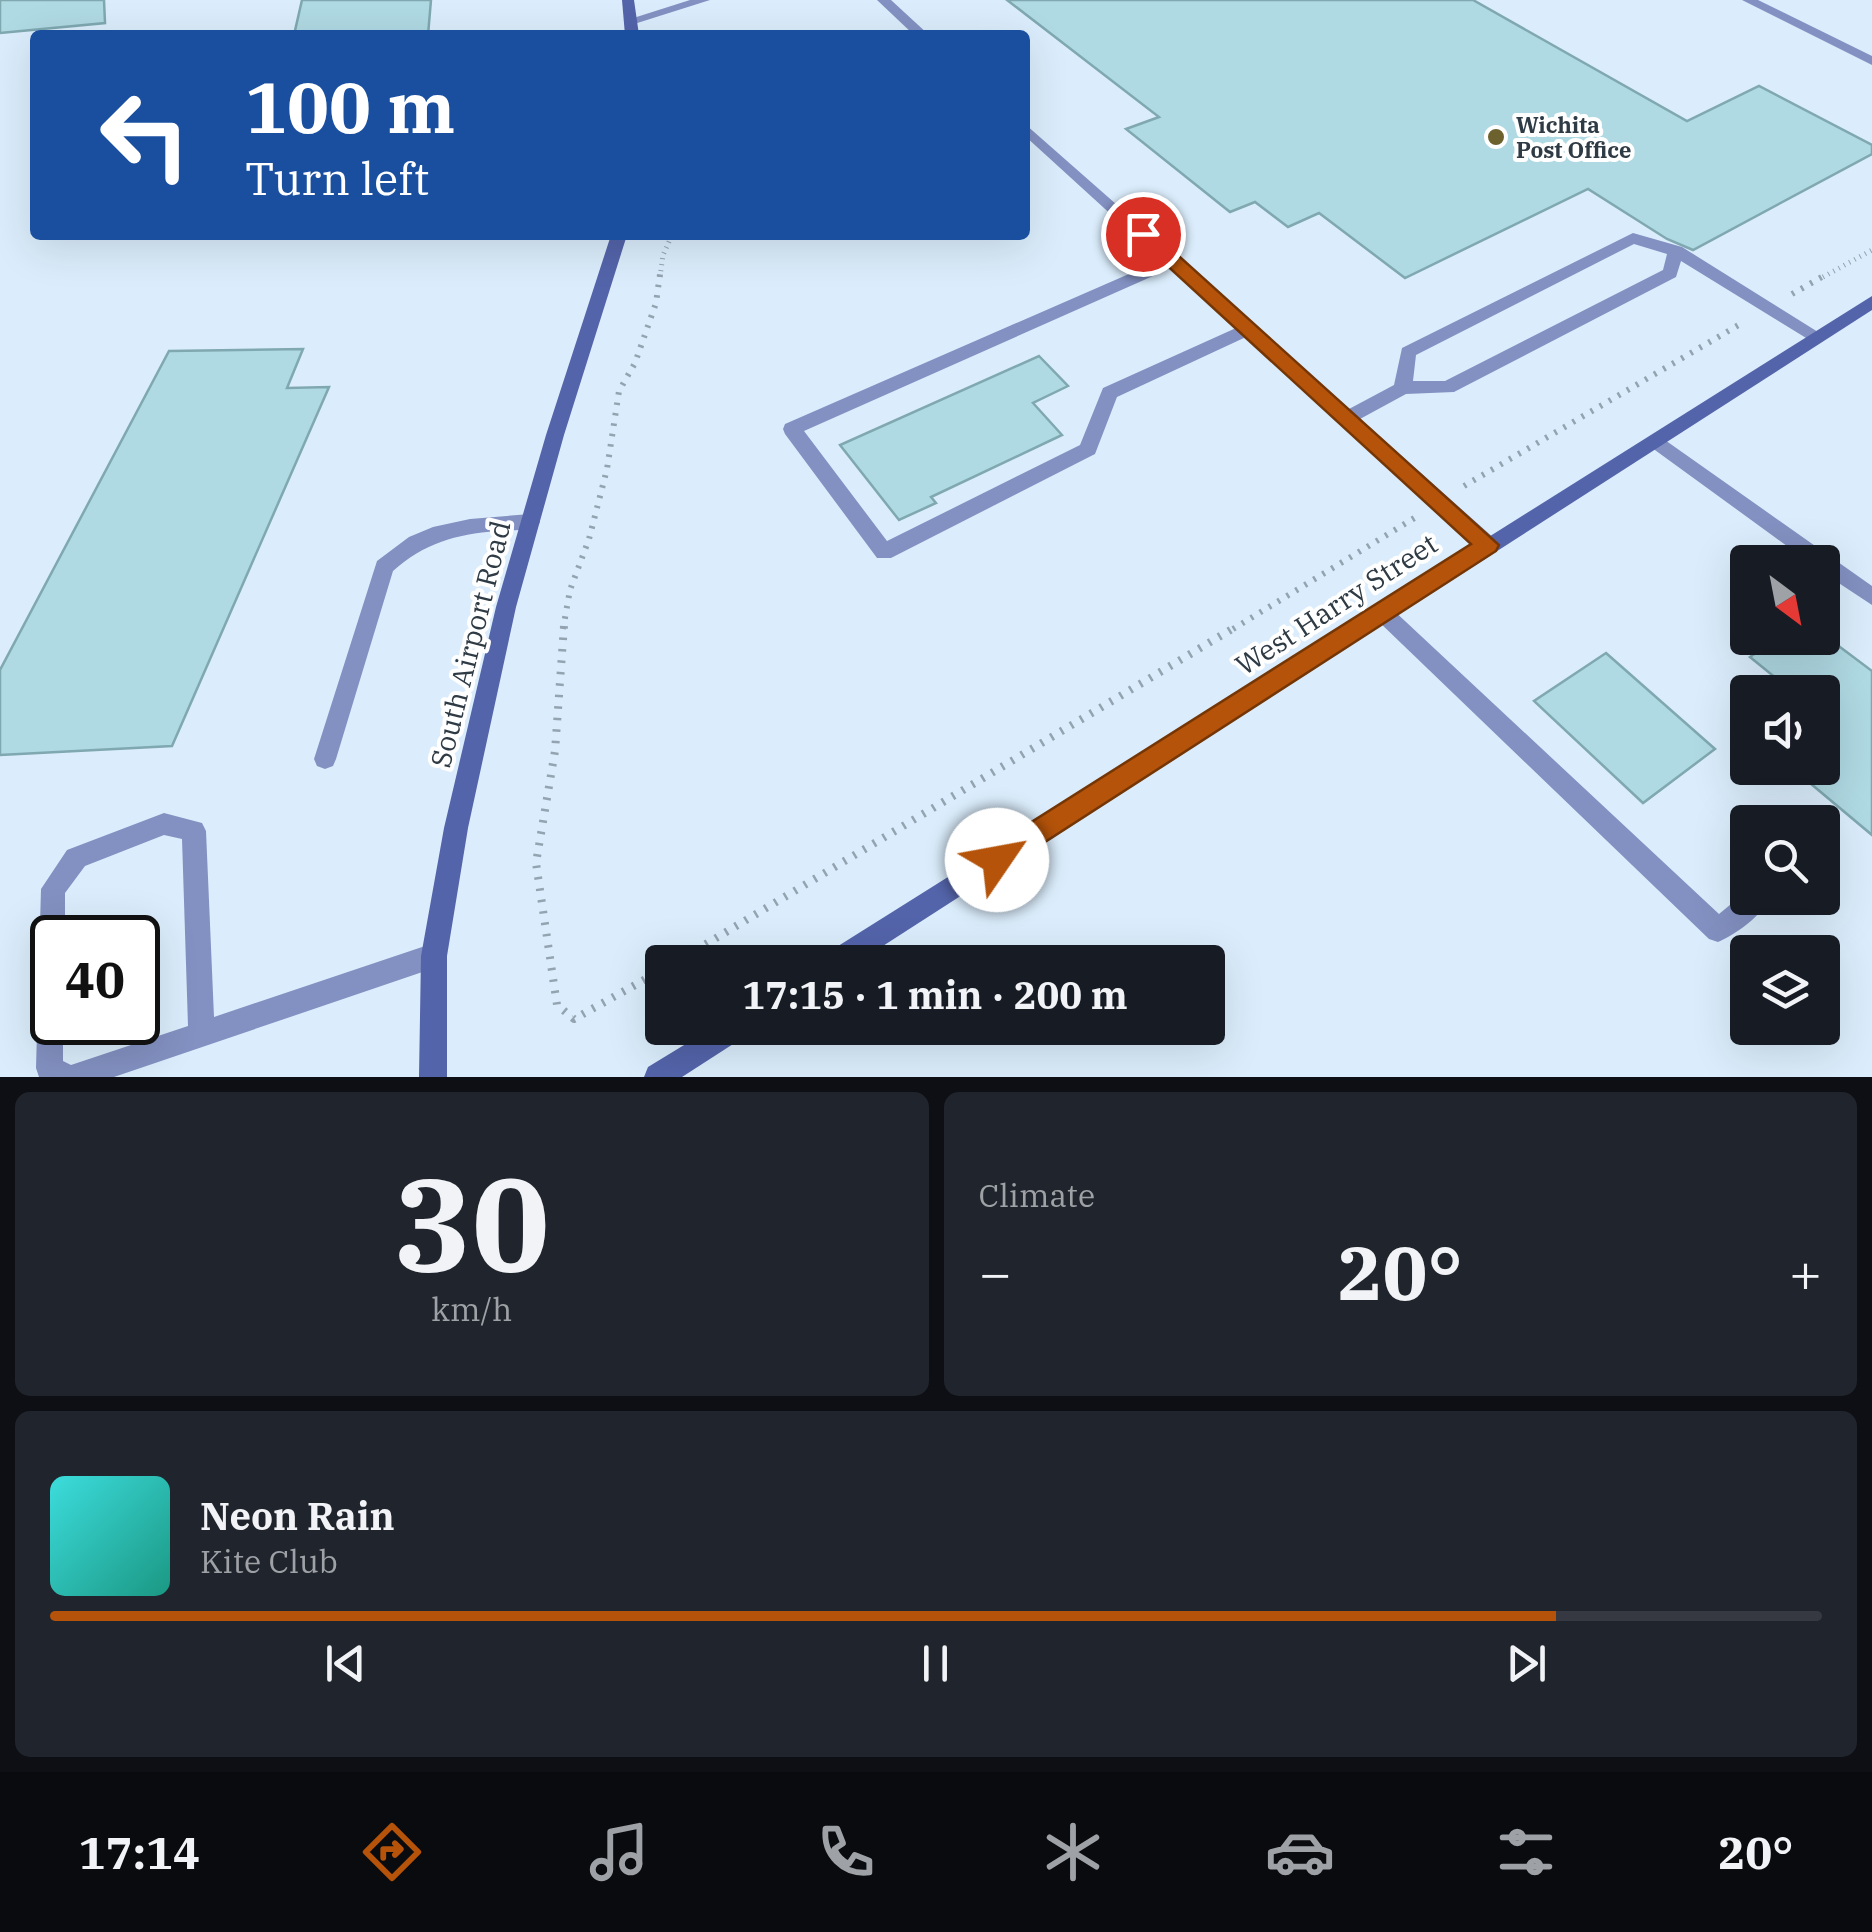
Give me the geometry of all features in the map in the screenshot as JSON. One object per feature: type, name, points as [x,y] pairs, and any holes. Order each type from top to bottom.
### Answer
[{"type":"street","points":[[628,0],[631,28],[704,0]]},
{"type":"street","points":[[883,0],[916,30]]},
{"type":"street","points":[[1748,0],[1872,61]]},
{"type":"street","points":[[1030,132],[1488,545]]},
{"type":"street","points":[[1403,388],[1408,352],[1633,238],[1676,251],[1817,338]]},
{"type":"street","name":"South Airport Road","points":[[433,1077],[434,956],[456,828],[506,607],[618,240]]},
{"type":"street","points":[[1347,418],[1403,388],[1448,387],[1670,273],[1676,251]]},
{"type":"street","points":[[1173,261],[792,429],[884,552],[1088,448],[1109,394],[1248,329]]},
{"type":"street","name":"West Harry Street","points":[[863,945],[1872,302]]},
{"type":"street","points":[[1655,440],[1872,598]]},
{"type":"street","points":[[325,759],[384,567],[403,548],[442,531],[470,524],[530,522]]},
{"type":"street","points":[[1382,613],[1718,930],[1736,915]]},
{"type":"street","points":[[201,1034],[194,831],[164,824],[76,858],[52,889],[49,1068],[70,1077],[201,1034],[434,956]]},
{"type":"street","points":[[658,1077],[708,1045]]},
{"type":"path","points":[[645,979],[574,1019],[558,1005],[536,863],[555,751],[559,654],[570,590],[589,540],[618,391],[636,363],[656,303],[663,256],[670,240]]},
{"type":"path","points":[[705,945],[1056,737],[1440,502],[1872,250]]},
{"type":"building","points":[[0,0],[104,0],[105,23],[0,33]]},
{"type":"building","points":[[302,0],[431,0],[428,30],[295,30]]},
{"type":"building","name":"Wichita Post Office","points":[[1007,0],[1473,0],[1687,121],[1759,86],[1872,145],[1872,154],[1693,250],[1667,239],[1588,189],[1405,278],[1319,213],[1288,227],[1255,202],[1230,212],[1126,129],[1159,117]]},
{"type":"building","points":[[303,349],[287,388],[329,387],[172,746],[0,755],[0,670],[169,351]]},
{"type":"building","points":[[1039,356],[1068,386],[1033,403],[1062,435],[931,497],[936,503],[899,520],[840,445]]},
{"type":"building","points":[[1840,647],[1872,671],[1872,835],[1812,785],[1840,785],[1840,675],[1772,675],[1750,657],[1840,655]]},
{"type":"building","points":[[1606,653],[1715,749],[1643,803],[1534,701]]},
{"type":"place","name":"Wichita Post Office","points":[[1496,137]]},
{"type":"route","points":[[997,860],[1488,545],[1143,234]]}]
